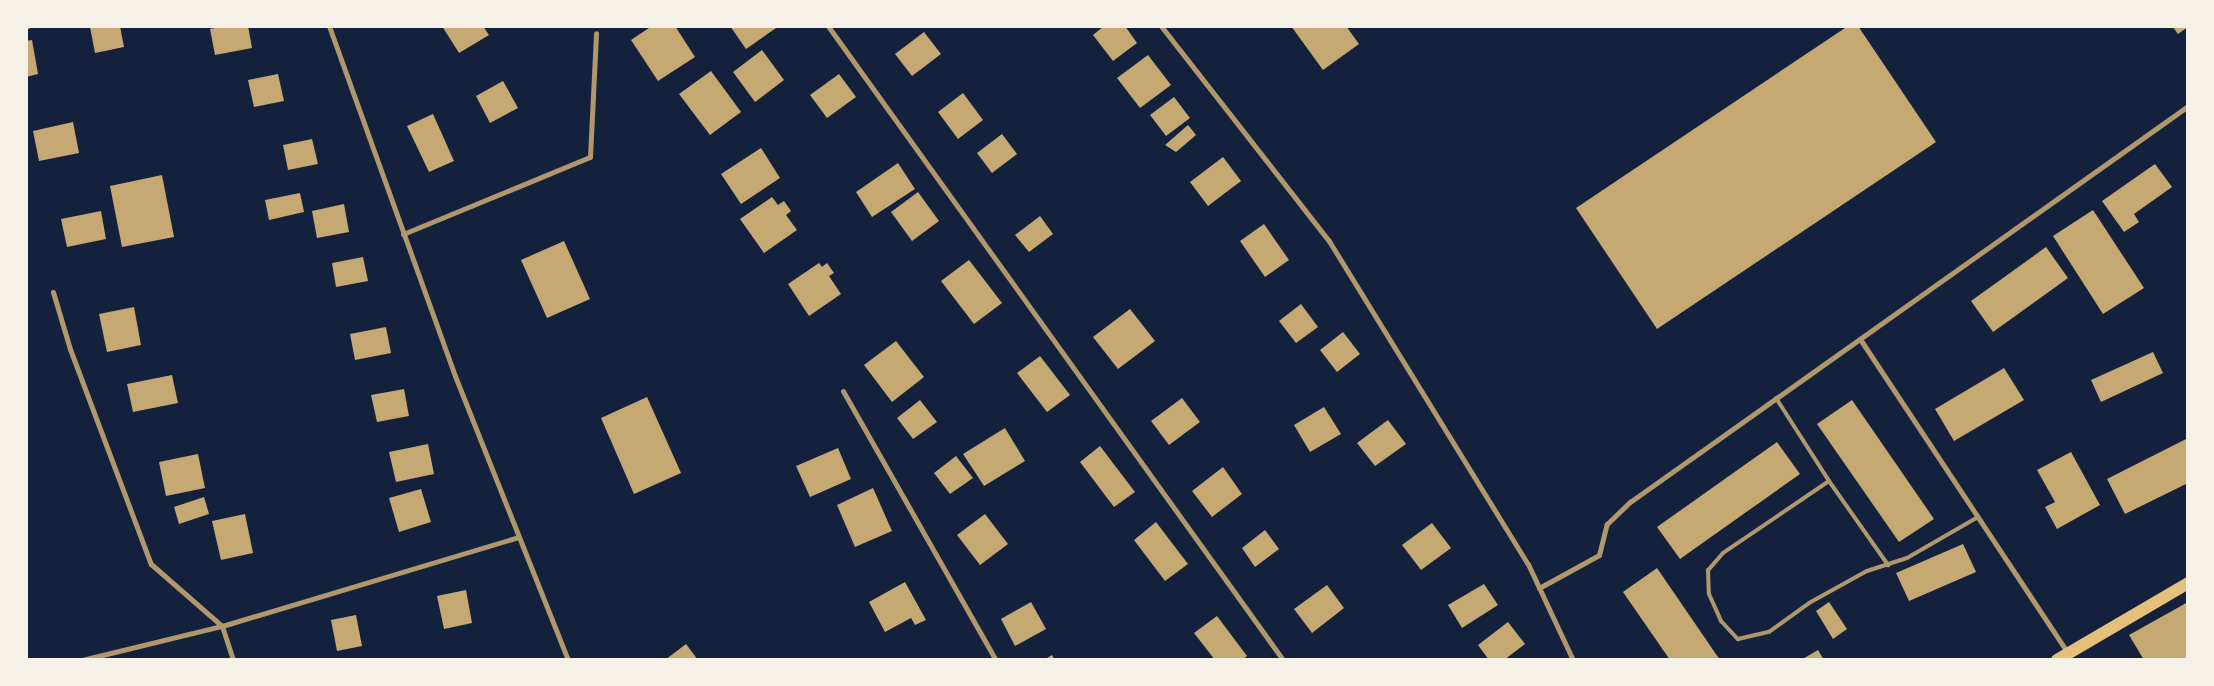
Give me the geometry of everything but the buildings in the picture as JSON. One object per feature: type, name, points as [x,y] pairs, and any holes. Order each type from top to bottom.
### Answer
[{"type":"main road","points":[[2063,656],[2188,583]]},
{"type":"street","points":[[329,26],[455,376],[568,660]]},
{"type":"street","points":[[828,26],[1283,660]]},
{"type":"street","points":[[1161,26],[1329,241],[1528,564],[1573,660]]},
{"type":"street","points":[[403,234],[590,157],[596,33]]},
{"type":"street","points":[[1539,588],[1599,555],[1607,524],[1630,502],[2188,106]]},
{"type":"street","points":[[53,292],[70,348],[151,564],[222,626],[233,660]]},
{"type":"street","points":[[1860,339],[1978,517],[2063,656]]},
{"type":"street","points":[[843,391],[996,660]]},
{"type":"street","points":[[82,660],[222,626],[519,537]]},
{"type":"lane","points":[[1776,398],[1829,481],[1888,564]]},
{"type":"lane","points":[[1829,481],[1723,554],[1708,570],[1709,594],[1722,621],[1738,639],[1769,632],[1809,603],[1867,571],[1907,558],[1978,517]]}]
